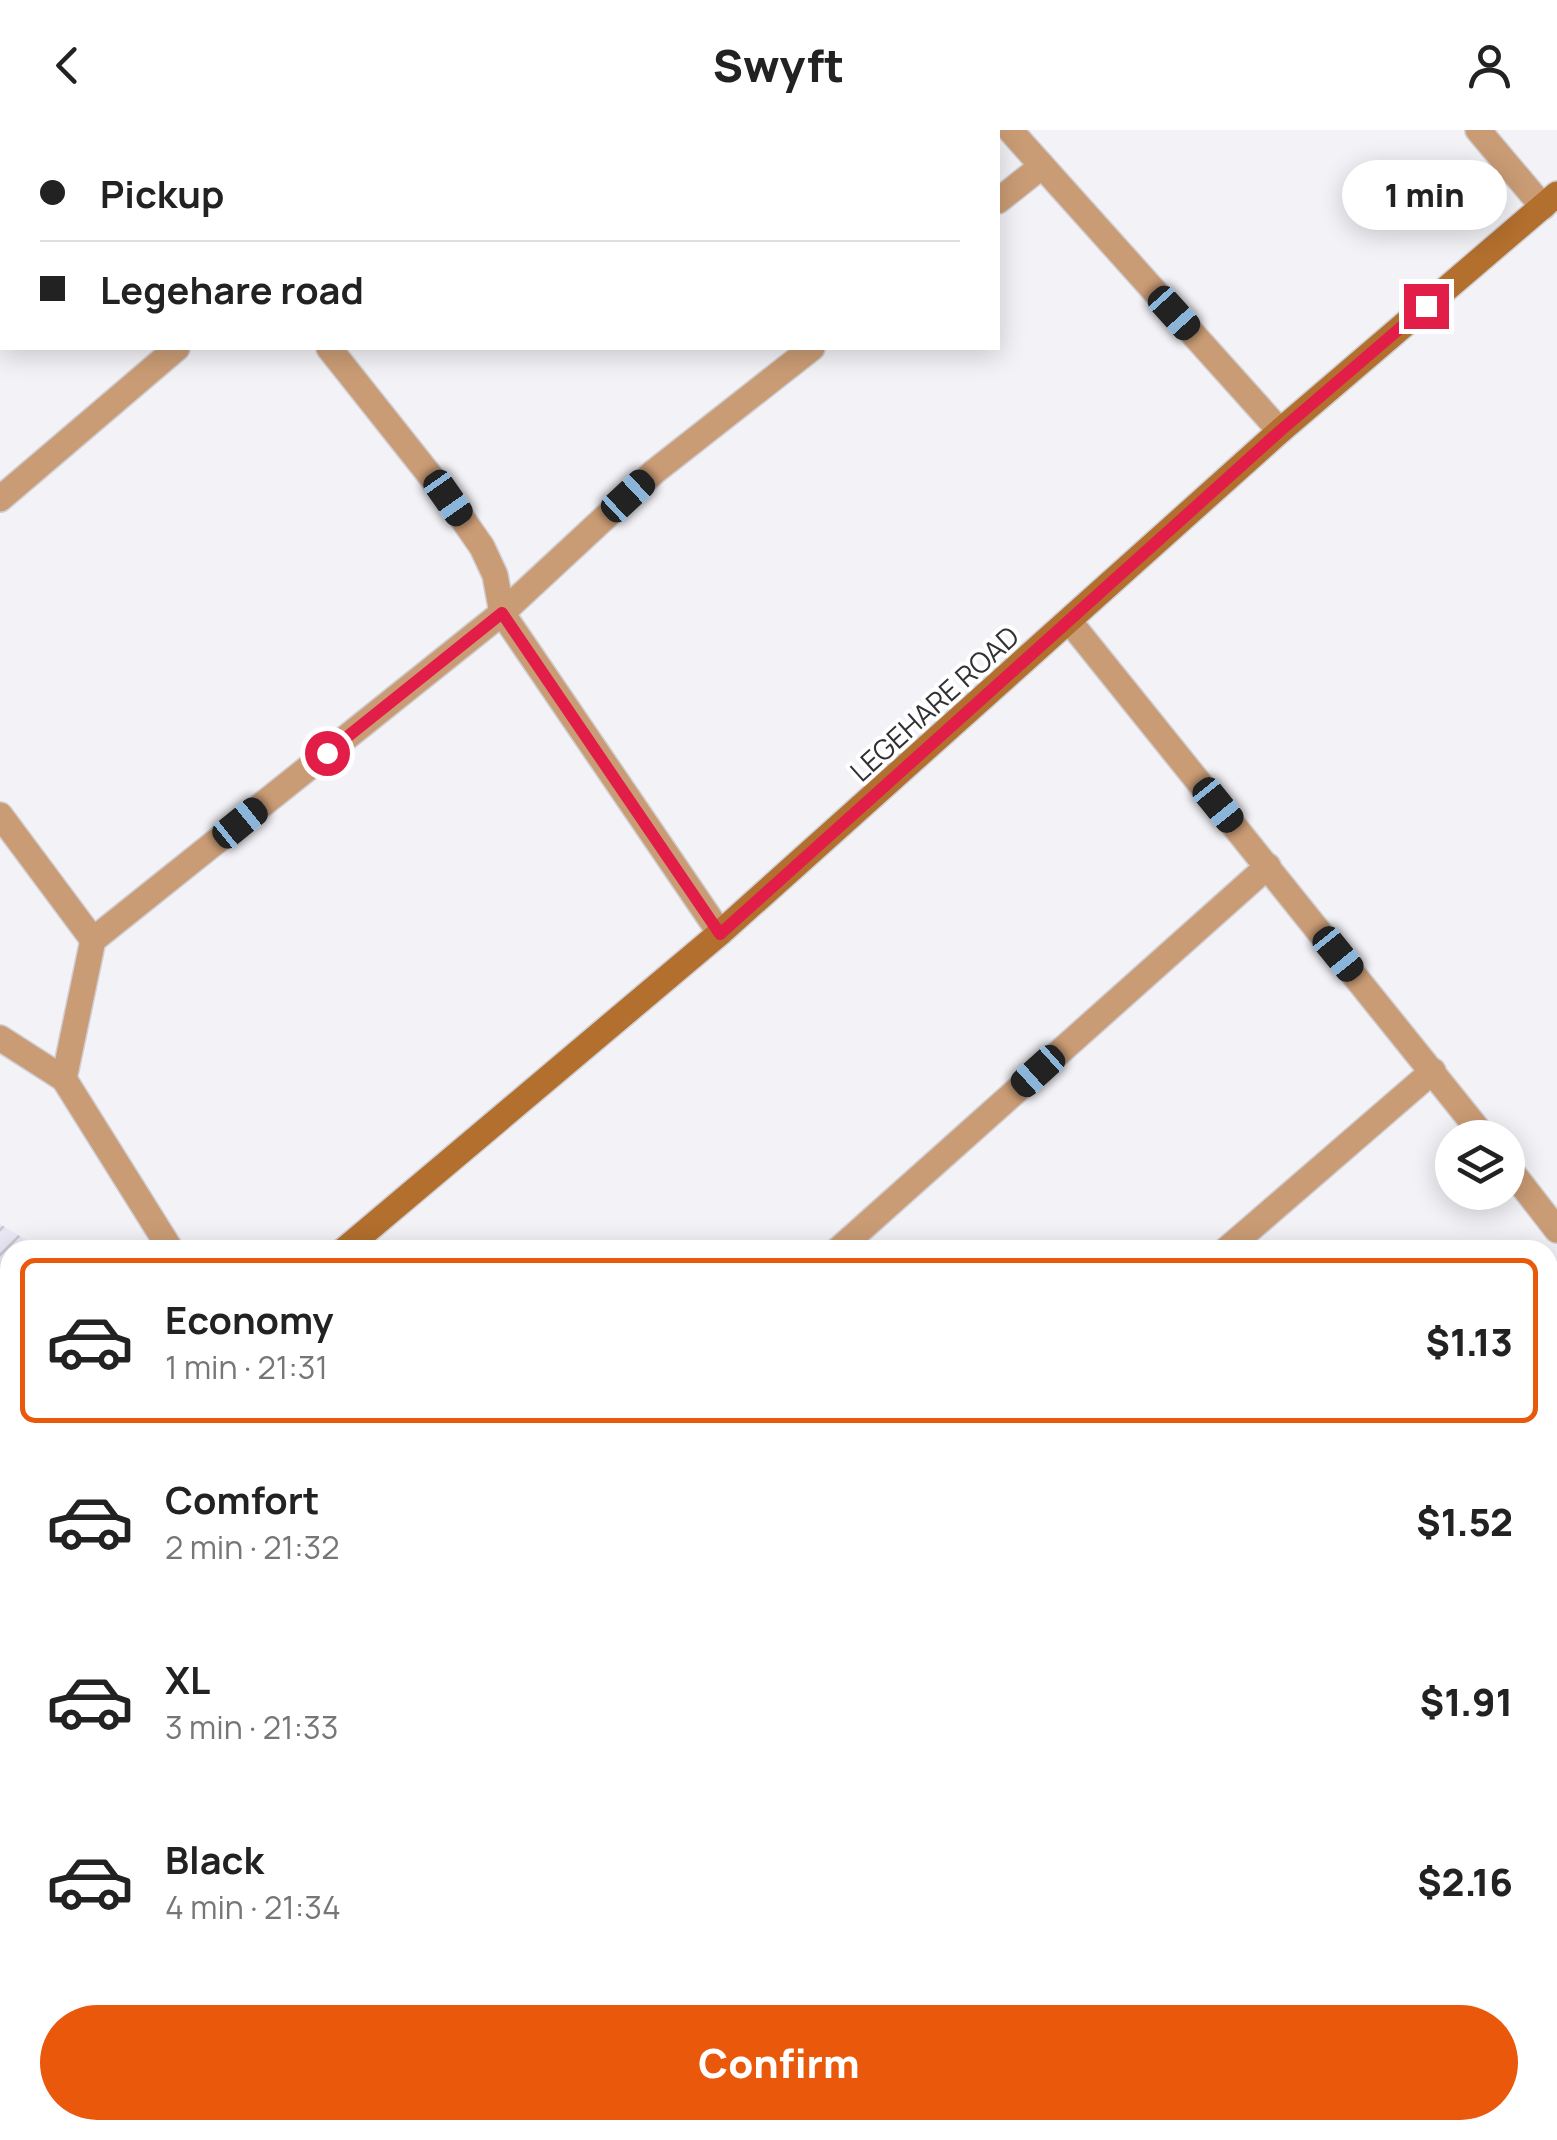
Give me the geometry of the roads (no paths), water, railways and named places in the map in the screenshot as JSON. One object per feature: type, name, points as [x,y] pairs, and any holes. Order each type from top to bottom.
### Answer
[{"type":"main road","name":"LEGEHARE ROAD","points":[[356,1240],[720,934],[1280,431],[1550,200]]},
{"type":"street","points":[[1010,130],[1280,431]]},
{"type":"street","points":[[1478,130],[1550,200]]},
{"type":"street","points":[[1000,199],[1042,166]]},
{"type":"street","points":[[0,499],[175,350]]},
{"type":"street","points":[[331,350],[482,547],[494,575],[502,613],[720,934]]},
{"type":"street","points":[[64,1080],[93,940],[502,613],[654,472],[809,350]]},
{"type":"street","points":[[1070,622],[1471,1120]]},
{"type":"street","points":[[0,816],[93,940]]},
{"type":"street","points":[[849,1240],[1268,866]]},
{"type":"street","points":[[0,1038],[64,1080],[165,1240]]},
{"type":"street","points":[[1238,1240],[1433,1071]]},
{"type":"street","points":[[1525,1189],[1557,1230]]}]
